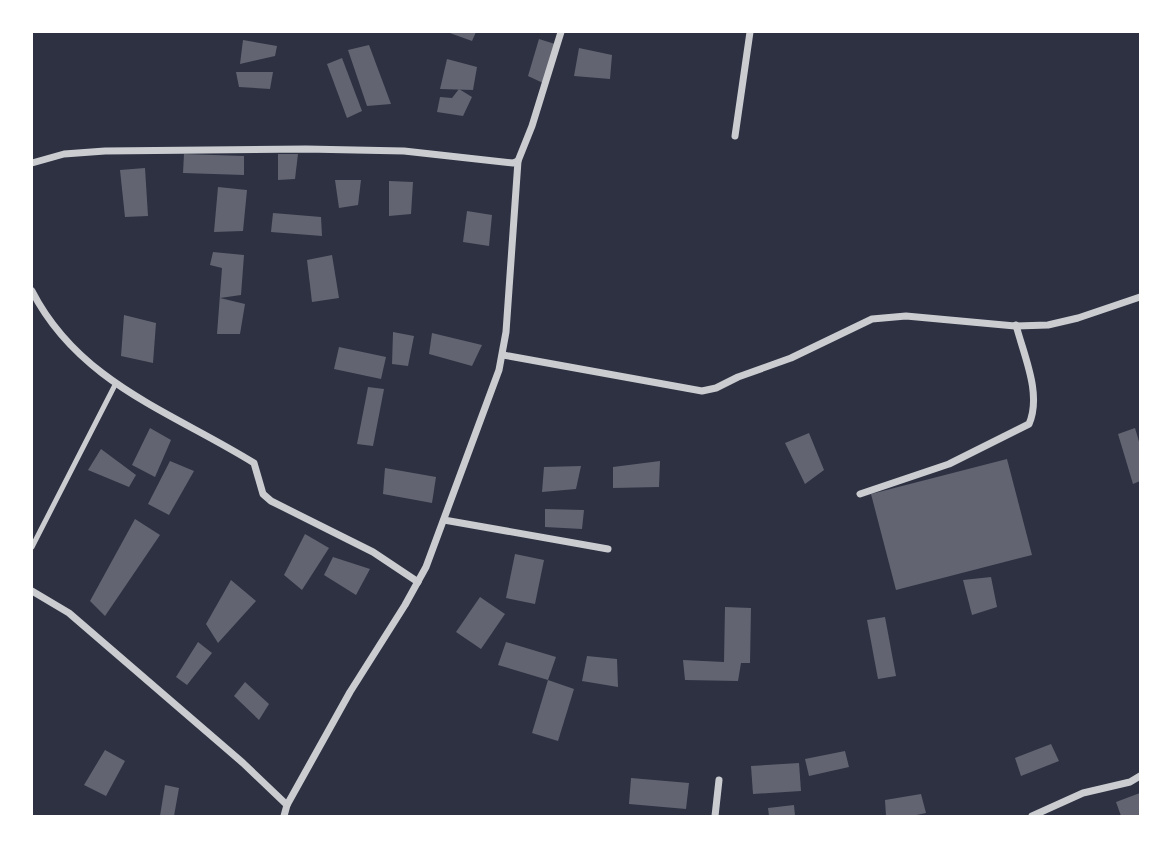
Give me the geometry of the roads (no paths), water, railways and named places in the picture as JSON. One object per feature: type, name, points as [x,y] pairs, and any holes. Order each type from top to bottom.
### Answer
[{"type":"street","points":[[284,817],[287,805],[349,692],[418,582],[488,405],[503,355],[518,161],[532,126],[561,32]]},
{"type":"street","points":[[735,136],[750,32]]},
{"type":"street","points":[[32,163],[64,154],[138,149],[404,150],[507,164],[518,161]]},
{"type":"street","points":[[32,291],[57,333],[101,374],[170,417],[254,463],[263,494],[271,501],[373,552],[418,582]]},
{"type":"street","points":[[503,355],[702,391],[791,358],[872,319],[906,316],[1016,326],[1048,325],[1140,297]]},
{"type":"street","points":[[860,494],[948,464],[1029,424],[1034,411],[1033,393],[1016,326]]},
{"type":"street","points":[[444,520],[608,549]]},
{"type":"street","points":[[32,591],[79,622],[243,763],[287,805]]},
{"type":"street","points":[[1032,817],[1083,793],[1130,782],[1140,776]]},
{"type":"street","points":[[715,817],[719,780]]},
{"type":"lane","points":[[32,547],[116,383]]}]
